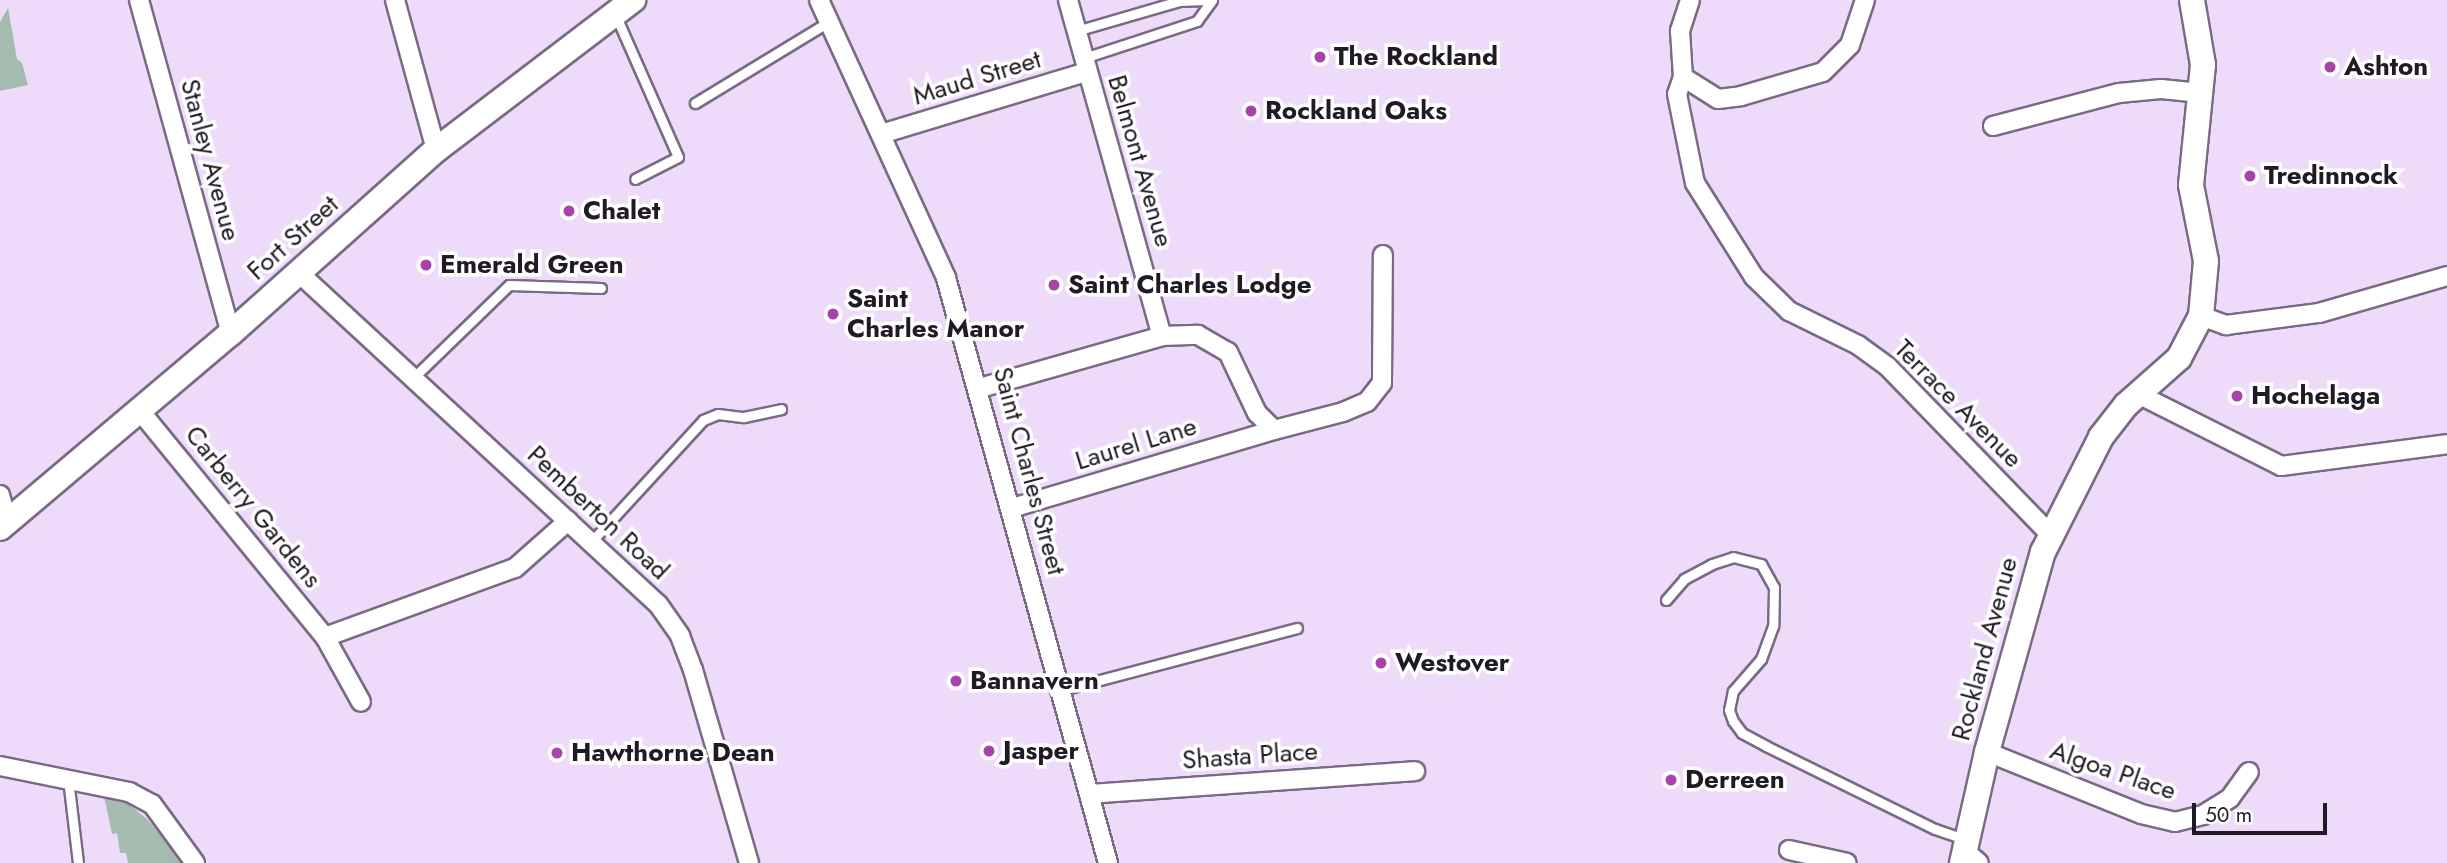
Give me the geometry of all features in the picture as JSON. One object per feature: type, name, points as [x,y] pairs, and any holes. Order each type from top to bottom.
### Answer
[{"type":"street","name":"Stanley Avenue","points":[[139,0],[231,333]]},
{"type":"street","points":[[395,0],[436,150]]},
{"type":"street","name":"Saint Charles Street","points":[[819,0],[831,21],[946,278],[979,388],[1108,863]]},
{"type":"street","name":"Belmont Avenue","points":[[1068,0],[1162,335]]},
{"type":"street","name":"Terrace Avenue","points":[[1690,0],[1680,31],[1683,77],[1677,94],[1695,183],[1754,277],[1789,311],[1858,345],[1888,367],[2051,535]]},
{"type":"street","points":[[1683,77],[1718,99],[1823,72],[1850,45],[1865,0]]},
{"type":"street","name":"Rockland Avenue","points":[[1969,854],[1987,752],[2034,571],[2101,437],[2138,394],[2179,358],[2201,316],[2206,261],[2191,185],[2203,65],[2192,0]]},
{"type":"street","name":"Fort Street","points":[[1,509],[30,500],[231,333],[436,150],[624,7]]},
{"type":"street","name":"Maud Street","points":[[881,134],[1086,65]]},
{"type":"street","points":[[1993,126],[2119,93],[2161,89],[2202,93]]},
{"type":"street","name":"Laurel Lane","points":[[1012,508],[1343,412],[1375,396],[1381,383],[1384,348],[1383,255]]},
{"type":"street","name":"Pemberton Road","points":[[299,273],[658,604],[680,636],[749,863]]},
{"type":"street","points":[[2201,316],[2226,325],[2319,313],[2447,275]]},
{"type":"street","points":[[979,388],[1162,335],[1198,335],[1228,352],[1257,413],[1274,430]]},
{"type":"street","points":[[2138,394],[2281,466],[2447,444]]},
{"type":"street","name":"Carberry Gardens","points":[[140,411],[325,637],[361,702]]},
{"type":"street","points":[[325,637],[515,568],[568,521]]},
{"type":"street","name":"Algoa Place","points":[[1987,752],[2141,814],[2175,822],[2203,814],[2230,797],[2249,772]]},
{"type":"street","points":[[0,766],[129,792],[152,804],[195,863]]},
{"type":"street","name":"Shasta Place","points":[[1089,794],[1415,771]]},
{"type":"street","points":[[1789,850],[1847,863]]},
{"type":"lane","points":[[1076,31],[1179,1],[1213,0]]},
{"type":"lane","points":[[1086,65],[1197,21],[1213,0]]},
{"type":"lane","points":[[624,7],[678,157],[635,179]]},
{"type":"lane","points":[[695,103],[831,21]]},
{"type":"lane","points":[[412,379],[509,285],[601,288]]},
{"type":"lane","points":[[591,542],[703,420],[718,414],[744,417],[780,410]]},
{"type":"lane","points":[[1666,600],[1684,579],[1712,564],[1733,557],[1761,564],[1774,587],[1773,626],[1761,659],[1733,691],[1729,710],[1733,722],[1742,733],[1766,746],[1935,829],[1969,854]]},
{"type":"lane","points":[[1062,690],[1297,628]]},
{"type":"lane","points":[[68,778],[78,863]]},
{"type":"green space","points":[[8,8],[17,59],[22,63],[28,85],[0,91],[0,22]]},
{"type":"green space","points":[[104,796],[128,804],[147,819],[184,863],[128,863],[126,853],[120,853],[117,833],[112,834]]},
{"type":"place","name":"The Rockland","points":[[1320,57]]},
{"type":"place","name":"Ashton","points":[[2330,67]]},
{"type":"place","name":"Rockland Oaks","points":[[1251,111]]},
{"type":"place","name":"Tredinnock","points":[[2250,176]]},
{"type":"place","name":"Chalet","points":[[569,211]]},
{"type":"place","name":"Emerald Green","points":[[426,265]]},
{"type":"place","name":"Saint Charles Lodge","points":[[1054,285]]},
{"type":"place","name":"Saint Charles Manor","points":[[833,314]]},
{"type":"place","name":"Hochelaga","points":[[2237,396]]},
{"type":"place","name":"Westover","points":[[1381,663]]},
{"type":"place","name":"Bannavern","points":[[956,681]]},
{"type":"place","name":"Jasper","points":[[989,751]]},
{"type":"place","name":"Hawthorne Dean","points":[[557,753]]},
{"type":"place","name":"Derreen","points":[[1671,780]]}]
